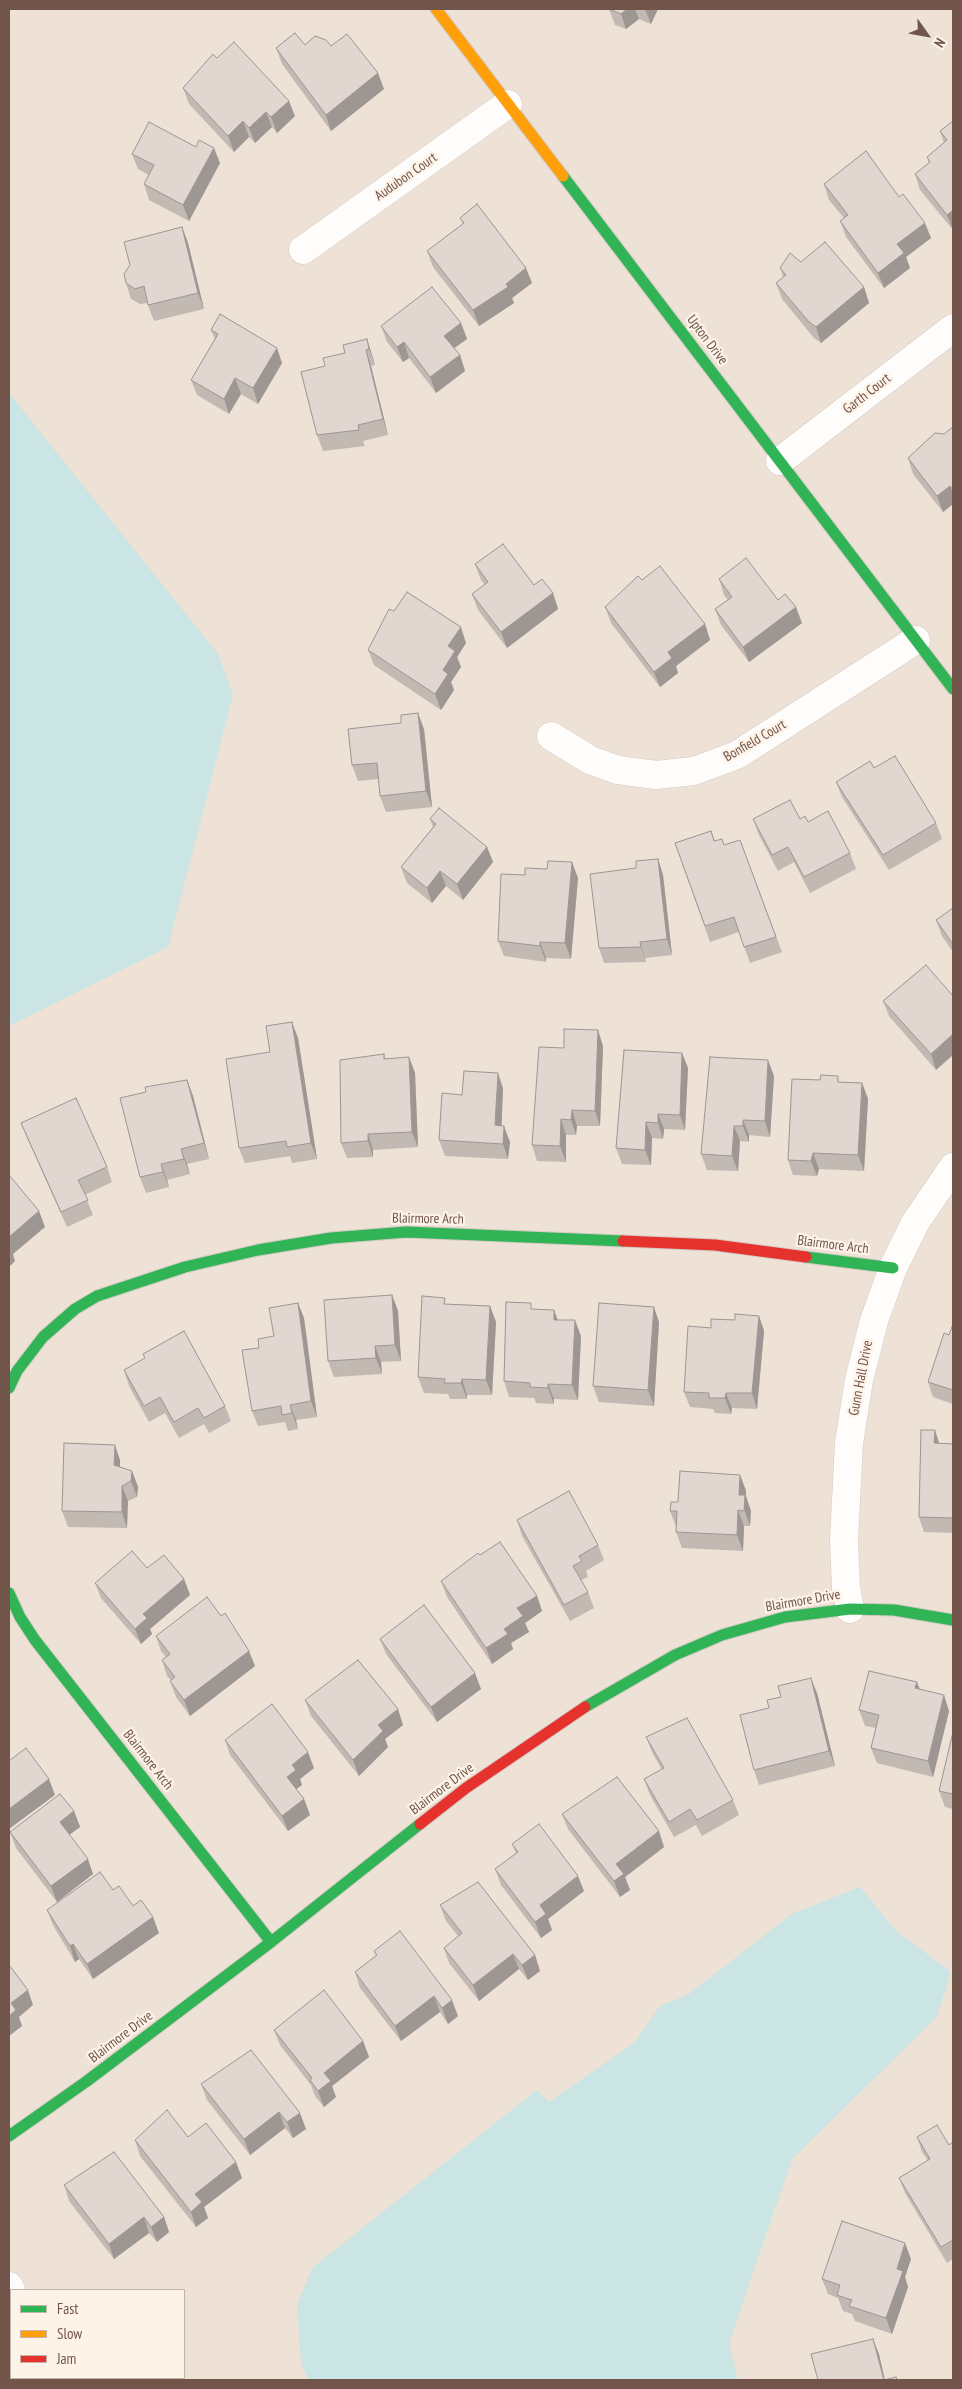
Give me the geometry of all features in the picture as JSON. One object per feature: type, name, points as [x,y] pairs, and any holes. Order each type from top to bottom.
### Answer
[{"type":"street","name":"Upton Drive","points":[[436,9],[953,689]]},
{"type":"street","name":"Audubon Court","points":[[303,250],[508,104]]},
{"type":"street","name":"Garth Court","points":[[780,461],[953,328]]},
{"type":"street","name":"Bonfield Court","points":[[552,736],[590,760],[618,770],[656,775],[694,771],[737,755],[916,640]]},
{"type":"street","name":"Gunn Hall Drive","points":[[850,1609],[846,1587],[844,1540],[849,1443],[863,1363],[874,1321],[893,1268],[915,1223],[953,1167]]},
{"type":"street","name":"Blairmore Arch","points":[[9,1388],[17,1371],[43,1338],[75,1309],[97,1296],[185,1267],[258,1250],[331,1238],[406,1232],[715,1245],[893,1268]]},
{"type":"street","name":"Blairmore Arch","points":[[9,1593],[20,1617],[35,1640],[270,1942]]},
{"type":"street","name":"Blairmore Drive","points":[[9,2136],[87,2081],[270,1942],[466,1788],[568,1718],[675,1655],[722,1634],[785,1617],[850,1609],[894,1610],[953,1620]]},
{"type":"shaded area","points":[[9,9],[953,9],[953,2380],[9,2380]]},
{"type":"water","points":[[9,393],[218,654],[233,695],[168,947],[9,1026]]},
{"type":"water","points":[[860,1887],[895,1930],[951,1972],[936,2018],[792,2159],[729,2343],[738,2380],[308,2380],[301,2362],[297,2305],[312,2268],[537,2090],[549,2102],[634,2043],[660,2006],[689,1994],[792,1914]]},
{"type":"building","points":[[609,9],[627,9],[621,14]]},
{"type":"building","points":[[295,33],[305,45],[315,36],[326,40],[331,46],[347,34],[378,73],[326,115],[276,48]]},
{"type":"building","points":[[234,42],[289,101],[271,117],[266,112],[249,128],[243,121],[228,136],[183,88],[213,54],[217,58]]},
{"type":"building","points":[[953,121],[953,210],[947,215],[915,174],[930,162],[927,157],[947,140],[940,131]]},
{"type":"building","points":[[149,122],[196,147],[199,140],[214,148],[183,205],[144,184],[154,165],[132,154]]},
{"type":"building","points":[[866,151],[899,197],[903,194],[925,223],[897,244],[904,253],[878,273],[840,221],[848,215],[824,184]]},
{"type":"building","points":[[477,204],[526,268],[506,284],[508,287],[473,310],[427,251],[464,223],[460,218]]},
{"type":"building","points":[[182,227],[198,293],[148,305],[144,286],[135,289],[126,283],[124,274],[130,265],[124,242]]},
{"type":"building","points":[[825,242],[864,287],[816,327],[809,322],[776,283],[786,275],[780,268],[790,253],[801,262]]},
{"type":"building","points":[[432,287],[461,323],[444,336],[460,355],[430,377],[404,342],[397,347],[381,326]]},
{"type":"building","points":[[220,314],[277,348],[253,388],[235,378],[224,399],[191,380],[218,334],[211,330]]},
{"type":"building","points":[[367,339],[369,349],[366,350],[383,419],[358,425],[359,430],[317,435],[301,372],[325,366],[323,358],[345,353],[343,345]]},
{"type":"building","points":[[953,427],[953,490],[950,486],[937,496],[908,458],[935,433],[944,434]]},
{"type":"building","points":[[503,544],[534,585],[542,579],[553,593],[501,632],[472,594],[488,582],[475,564]]},
{"type":"building","points":[[746,558],[778,600],[785,594],[796,607],[743,647],[715,609],[732,597],[719,579]]},
{"type":"building","points":[[660,566],[705,624],[668,652],[672,658],[654,672],[605,607],[638,576],[642,580]]},
{"type":"building","points":[[407,592],[461,627],[448,646],[455,651],[443,670],[448,674],[435,694],[368,650],[389,609],[394,611]]},
{"type":"building","points":[[418,713],[426,791],[380,796],[377,763],[352,765],[348,729],[401,723],[401,715]]},
{"type":"building","points":[[895,756],[936,823],[883,855],[836,782],[870,761],[874,768]]},
{"type":"building","points":[[790,800],[800,819],[805,816],[808,822],[828,811],[850,853],[804,877],[788,847],[772,855],[753,819]]},
{"type":"building","points":[[439,808],[487,847],[457,884],[440,871],[427,888],[401,867],[436,824],[430,819]]},
{"type":"building","points":[[711,831],[714,841],[722,839],[724,845],[740,840],[776,937],[744,947],[734,917],[705,926],[675,843]]},
{"type":"building","points":[[658,859],[667,939],[640,942],[641,947],[599,948],[590,874],[636,868],[636,861]]},
{"type":"building","points":[[548,861],[572,862],[565,943],[540,942],[540,946],[498,941],[501,874],[525,875],[525,868],[547,869]]},
{"type":"building","points":[[953,908],[953,944],[936,920]]},
{"type":"building","points":[[926,965],[953,996],[953,1034],[931,1054],[883,1001]]},
{"type":"building","points":[[292,1022],[311,1143],[287,1147],[286,1141],[239,1148],[226,1059],[270,1052],[266,1026]]},
{"type":"building","points":[[564,1029],[598,1030],[595,1111],[572,1110],[571,1120],[561,1119],[560,1146],[532,1145],[539,1047],[564,1048]]},
{"type":"building","points":[[624,1050],[682,1053],[680,1115],[658,1114],[658,1123],[646,1122],[645,1150],[616,1148]]},
{"type":"building","points":[[384,1054],[384,1059],[409,1057],[412,1132],[368,1134],[368,1141],[341,1143],[340,1060]]},
{"type":"building","points":[[710,1057],[768,1060],[765,1121],[743,1120],[743,1126],[734,1126],[732,1156],[701,1154]]},
{"type":"building","points":[[464,1071],[498,1073],[495,1125],[504,1126],[503,1144],[439,1140],[442,1093],[462,1095]]},
{"type":"building","points":[[821,1075],[838,1076],[838,1082],[862,1083],[858,1155],[813,1153],[811,1161],[788,1160],[792,1079],[820,1080]]},
{"type":"building","points":[[187,1080],[204,1143],[181,1149],[184,1159],[161,1164],[163,1172],[140,1177],[120,1098],[146,1092],[145,1087]]},
{"type":"building","points":[[76,1098],[107,1167],[78,1180],[88,1200],[61,1212],[21,1123]]},
{"type":"building","points":[[9,1175],[39,1211],[9,1237]]},
{"type":"building","points":[[392,1295],[395,1345],[375,1346],[376,1358],[328,1361],[324,1300]]},
{"type":"building","points":[[422,1296],[445,1298],[444,1304],[490,1306],[486,1380],[462,1379],[461,1383],[444,1383],[445,1379],[418,1377]]},
{"type":"building","points":[[506,1302],[531,1303],[531,1309],[554,1310],[554,1320],[575,1320],[572,1385],[548,1384],[548,1388],[530,1387],[530,1383],[504,1381]]},
{"type":"building","points":[[298,1303],[311,1401],[290,1405],[292,1413],[282,1415],[281,1406],[252,1411],[242,1350],[259,1348],[258,1339],[274,1336],[269,1308]]},
{"type":"building","points":[[599,1303],[654,1307],[648,1390],[593,1386]]},
{"type":"building","points":[[735,1314],[759,1316],[752,1393],[726,1393],[725,1398],[709,1398],[709,1393],[684,1392],[688,1326],[711,1328],[711,1319],[735,1320]]},
{"type":"building","points":[[953,1324],[953,1390],[928,1382],[944,1333],[949,1335]]},
{"type":"building","points":[[184,1331],[225,1406],[204,1418],[198,1408],[174,1422],[160,1397],[144,1406],[124,1370],[145,1358],[143,1354]]},
{"type":"building","points":[[921,1430],[935,1430],[934,1443],[953,1444],[953,1518],[919,1517]]},
{"type":"building","points":[[64,1443],[115,1445],[114,1465],[132,1471],[131,1481],[122,1486],[122,1512],[62,1511]]},
{"type":"building","points":[[680,1471],[740,1475],[739,1495],[745,1495],[744,1511],[738,1510],[737,1535],[676,1532],[677,1511],[670,1511],[671,1502],[678,1502]]},
{"type":"building","points":[[569,1491],[598,1545],[579,1556],[582,1561],[573,1566],[588,1592],[564,1605],[517,1520]]},
{"type":"building","points":[[500,1542],[537,1596],[517,1608],[523,1616],[504,1629],[508,1634],[486,1648],[441,1581],[478,1553],[480,1555]]},
{"type":"building","points":[[132,1551],[147,1568],[164,1555],[184,1579],[143,1614],[147,1618],[135,1629],[95,1583]]},
{"type":"building","points":[[207,1597],[221,1616],[225,1613],[249,1651],[184,1700],[170,1681],[175,1677],[162,1660],[170,1654],[156,1636]]},
{"type":"building","points":[[424,1605],[475,1673],[431,1707],[380,1639]]},
{"type":"building","points":[[358,1660],[398,1709],[378,1725],[383,1731],[353,1760],[305,1700]]},
{"type":"building","points":[[869,1671],[917,1682],[915,1688],[944,1695],[928,1761],[871,1748],[879,1715],[859,1710]]},
{"type":"building","points":[[811,1678],[829,1751],[754,1770],[740,1715],[769,1708],[767,1700],[781,1697],[778,1686]]},
{"type":"building","points":[[272,1704],[308,1752],[292,1765],[296,1770],[287,1777],[304,1799],[282,1816],[225,1740]]},
{"type":"building","points":[[687,1718],[733,1800],[697,1820],[690,1809],[669,1822],[644,1779],[664,1768],[646,1737]]},
{"type":"building","points":[[953,1732],[953,1794],[939,1791]]},
{"type":"building","points":[[26,1748],[49,1779],[9,1809],[9,1761]]},
{"type":"building","points":[[617,1777],[659,1831],[616,1864],[624,1874],[614,1881],[562,1814]]},
{"type":"building","points":[[60,1794],[74,1811],[60,1822],[88,1859],[51,1886],[10,1832]]},
{"type":"building","points":[[539,1824],[578,1876],[540,1905],[546,1914],[535,1922],[495,1869],[518,1852],[512,1844]]},
{"type":"building","points":[[100,1872],[113,1890],[119,1886],[133,1906],[141,1900],[153,1917],[87,1964],[73,1944],[70,1946],[47,1910]]},
{"type":"building","points":[[478,1882],[535,1955],[522,1965],[513,1954],[473,1985],[444,1948],[462,1933],[440,1905]]},
{"type":"building","points":[[400,1931],[452,2000],[442,2008],[434,1996],[395,2026],[355,1972],[377,1955],[374,1951]]},
{"type":"building","points":[[9,1965],[28,1990],[11,2003],[16,2010],[9,2016]]},
{"type":"building","points":[[324,1990],[363,2041],[324,2073],[331,2081],[318,2091],[310,2080],[312,2078],[274,2030]]},
{"type":"building","points":[[251,2050],[300,2113],[287,2122],[279,2112],[244,2139],[201,2084]]},
{"type":"building","points":[[167,2110],[188,2137],[206,2123],[236,2162],[195,2194],[202,2202],[191,2212],[135,2140]]},
{"type":"building","points":[[937,2125],[949,2145],[953,2142],[953,2240],[941,2247],[899,2178],[930,2159],[917,2137]]},
{"type":"building","points":[[114,2152],[164,2217],[151,2227],[144,2217],[109,2244],[64,2185]]},
{"type":"building","points":[[842,2221],[905,2243],[897,2269],[903,2271],[886,2318],[849,2306],[852,2300],[837,2295],[840,2285],[822,2279]]},
{"type":"building","points":[[873,2339],[884,2380],[818,2380],[811,2354]]},
{"type":"building","points":[[896,2377],[897,2380],[884,2380]]},
{"type":"traffic: fast","points":[[563,176],[953,689]]},
{"type":"traffic: fast","points":[[9,1388],[17,1371],[43,1337],[75,1309],[97,1296],[185,1267],[258,1250],[331,1238],[406,1232],[623,1241]]},
{"type":"traffic: fast","points":[[806,1257],[893,1268]]},
{"type":"traffic: fast","points":[[9,1593],[20,1617],[35,1640],[271,1942]]},
{"type":"traffic: fast","points":[[585,1707],[675,1655],[722,1635],[785,1617],[850,1609],[894,1610],[953,1620]]},
{"type":"traffic: fast","points":[[9,2136],[87,2081],[271,1942],[420,1824]]},
{"type":"traffic: slow","points":[[436,9],[563,176]]},
{"type":"traffic: jam","points":[[623,1241],[715,1245],[806,1257]]},
{"type":"traffic: jam","points":[[420,1824],[466,1788],[585,1707]]}]
